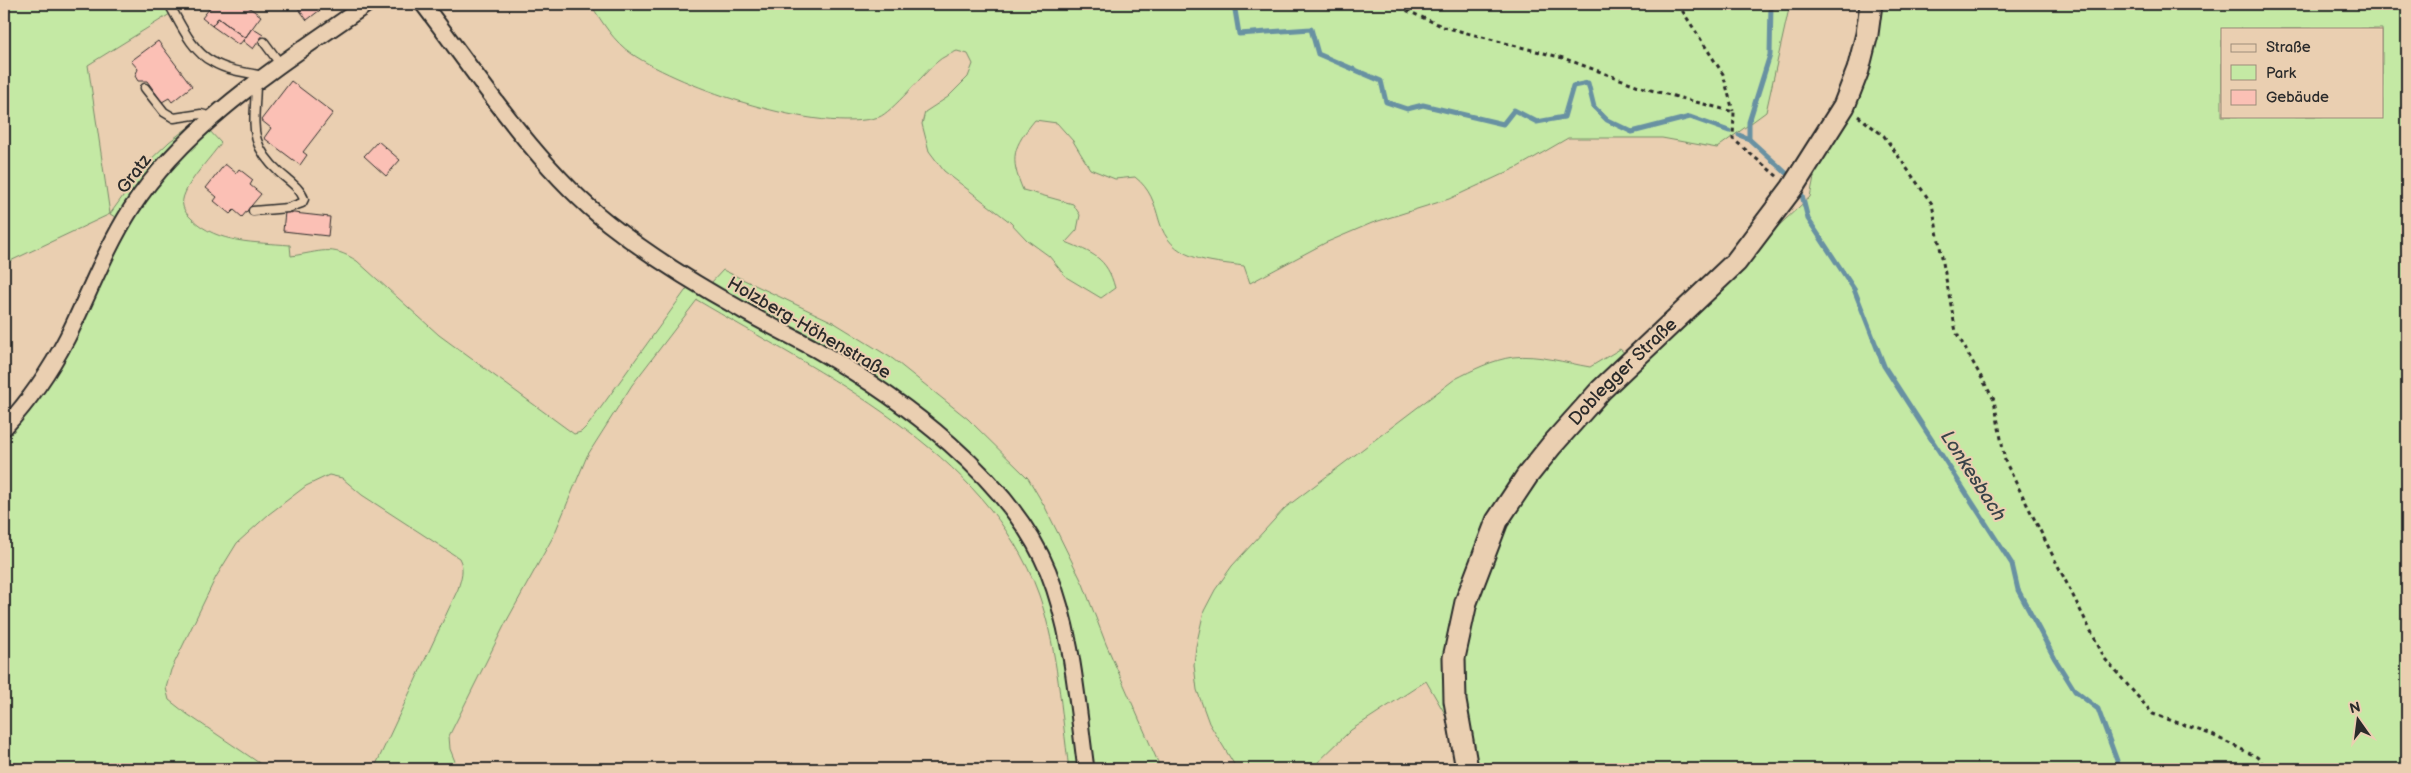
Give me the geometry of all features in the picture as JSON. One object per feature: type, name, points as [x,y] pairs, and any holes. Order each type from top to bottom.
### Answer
[{"type":"street","name":"Gratz","points":[[4,428],[36,390],[53,364],[119,230],[141,195],[176,150],[213,117],[367,4]]},
{"type":"street","name":"Holzberg-Höhenstraße","points":[[423,4],[540,156],[568,187],[606,221],[686,278],[817,350],[875,385],[965,458],[1004,499],[1039,552],[1061,610],[1069,649],[1086,769]]},
{"type":"street","name":"Doblegger Straße","points":[[1468,769],[1455,701],[1454,658],[1466,602],[1496,521],[1527,476],[1551,446],[1601,390],[1736,262],[1792,188],[1844,106],[1858,70],[1867,34],[1871,4]]},
{"type":"lane","points":[[169,4],[186,33],[205,57],[224,67],[262,80],[255,136],[258,146],[266,160],[296,187],[304,199],[302,203],[288,208],[253,211]]},
{"type":"lane","points":[[264,42],[281,66]]},
{"type":"lane","points":[[145,88],[164,112],[174,118],[201,114],[213,117]]},
{"type":"path","points":[[1392,4],[1444,27],[1563,58],[1647,89],[1734,112]]},
{"type":"path","points":[[1678,4],[1693,24],[1723,74],[1734,112],[1733,139],[1760,165],[1792,188]]},
{"type":"path","points":[[1844,106],[1884,136],[1932,204],[1956,332],[1994,400],[2005,460],[2105,659],[2153,714],[2218,738],[2257,757],[2267,769]]},
{"type":"green space","points":[[4,4],[164,4],[170,14],[88,65],[110,214],[4,264]]},
{"type":"green space","points":[[1790,4],[1766,112],[1717,148],[1662,138],[1568,138],[1518,167],[1449,199],[1372,223],[1325,243],[1250,283],[1244,266],[1205,260],[1192,256],[1172,244],[1164,234],[1151,196],[1135,177],[1115,179],[1090,169],[1073,141],[1057,123],[1035,120],[1022,138],[1016,153],[1016,169],[1023,190],[1073,204],[1080,215],[1077,230],[1066,242],[1091,253],[1108,269],[1115,288],[1101,298],[1066,277],[1049,256],[1027,240],[1010,222],[944,171],[929,151],[922,124],[925,112],[948,97],[968,77],[973,64],[968,54],[957,51],[941,59],[891,108],[879,117],[853,121],[822,120],[788,114],[717,94],[655,67],[625,49],[609,31],[591,5]]},
{"type":"green space","points":[[1881,4],[2407,4],[2407,769],[1477,769],[1426,681],[1351,730],[1311,769],[1237,769],[1209,723],[1197,690],[1194,665],[1196,646],[1204,611],[1215,590],[1232,566],[1285,508],[1455,379],[1476,369],[1498,360],[1523,356],[1590,367],[1620,349],[1628,356],[1732,258],[1756,222],[1775,229],[1810,197],[1815,172]]},
{"type":"green space","points":[[198,120],[201,122],[120,220],[110,214],[147,163],[169,142]]},
{"type":"green space","points":[[207,128],[221,143],[196,174],[185,193],[183,207],[192,219],[213,233],[225,237],[250,242],[290,245],[291,256],[318,251],[333,251],[340,252],[357,261],[439,335],[574,434],[581,432],[589,424],[688,287],[814,356],[885,401],[953,456],[983,487],[1010,520],[1032,556],[1049,594],[1060,637],[1068,681],[1079,769],[1069,769],[1055,659],[1039,595],[1014,544],[981,498],[941,457],[895,421],[846,388],[697,300],[632,385],[587,456],[554,535],[505,624],[449,736],[450,749],[458,769],[374,769],[458,589],[462,574],[461,562],[459,558],[362,495],[342,478],[329,475],[306,486],[269,514],[237,543],[216,577],[171,670],[166,688],[169,700],[268,769],[4,769],[4,437],[21,418],[124,233],[151,191]]},
{"type":"green space","points":[[723,270],[833,322],[893,359],[968,419],[1028,478],[1045,507],[1083,584],[1106,644],[1161,769],[1093,769],[1036,532],[1009,494],[983,466],[746,305],[710,284]]},
{"type":"building","points":[[213,4],[244,4],[261,16],[245,38],[218,18],[212,26],[202,18]]},
{"type":"building","points":[[295,4],[315,4],[320,10],[307,20]]},
{"type":"building","points":[[218,18],[245,38],[239,45],[212,26]]},
{"type":"building","points":[[252,28],[263,35],[253,49],[243,41]]},
{"type":"building","points":[[158,41],[192,86],[172,102],[169,98],[162,102],[147,81],[138,81],[135,76],[138,69],[131,61]]},
{"type":"building","points":[[291,81],[333,113],[303,152],[307,155],[300,165],[264,138],[271,128],[261,120]]},
{"type":"building","points":[[378,141],[400,160],[386,176],[364,156]]},
{"type":"building","points":[[225,164],[236,173],[239,169],[253,180],[250,185],[261,194],[242,217],[234,210],[230,214],[214,201],[217,197],[206,188]]},
{"type":"building","points":[[285,212],[330,217],[328,236],[283,231]]},
{"type":"waterway","points":[[1234,4],[1239,34],[1311,29],[1318,54],[1381,81],[1386,102],[1407,109],[1423,105],[1503,124],[1514,110],[1537,122],[1564,117],[1573,86],[1588,83],[1594,107],[1607,120],[1632,132],[1690,117],[1729,131]]},
{"type":"waterway","name":"Lonkesbach","points":[[1771,4],[1770,55],[1749,122],[1749,139],[1786,173]]},
{"type":"waterway","points":[[1739,135],[1749,139]]},
{"type":"waterway","name":"Lonkesbach","points":[[1802,195],[1808,219],[1854,289],[1884,366],[2012,564],[2018,590],[2055,659],[2075,691],[2098,709],[2120,769]]}]
